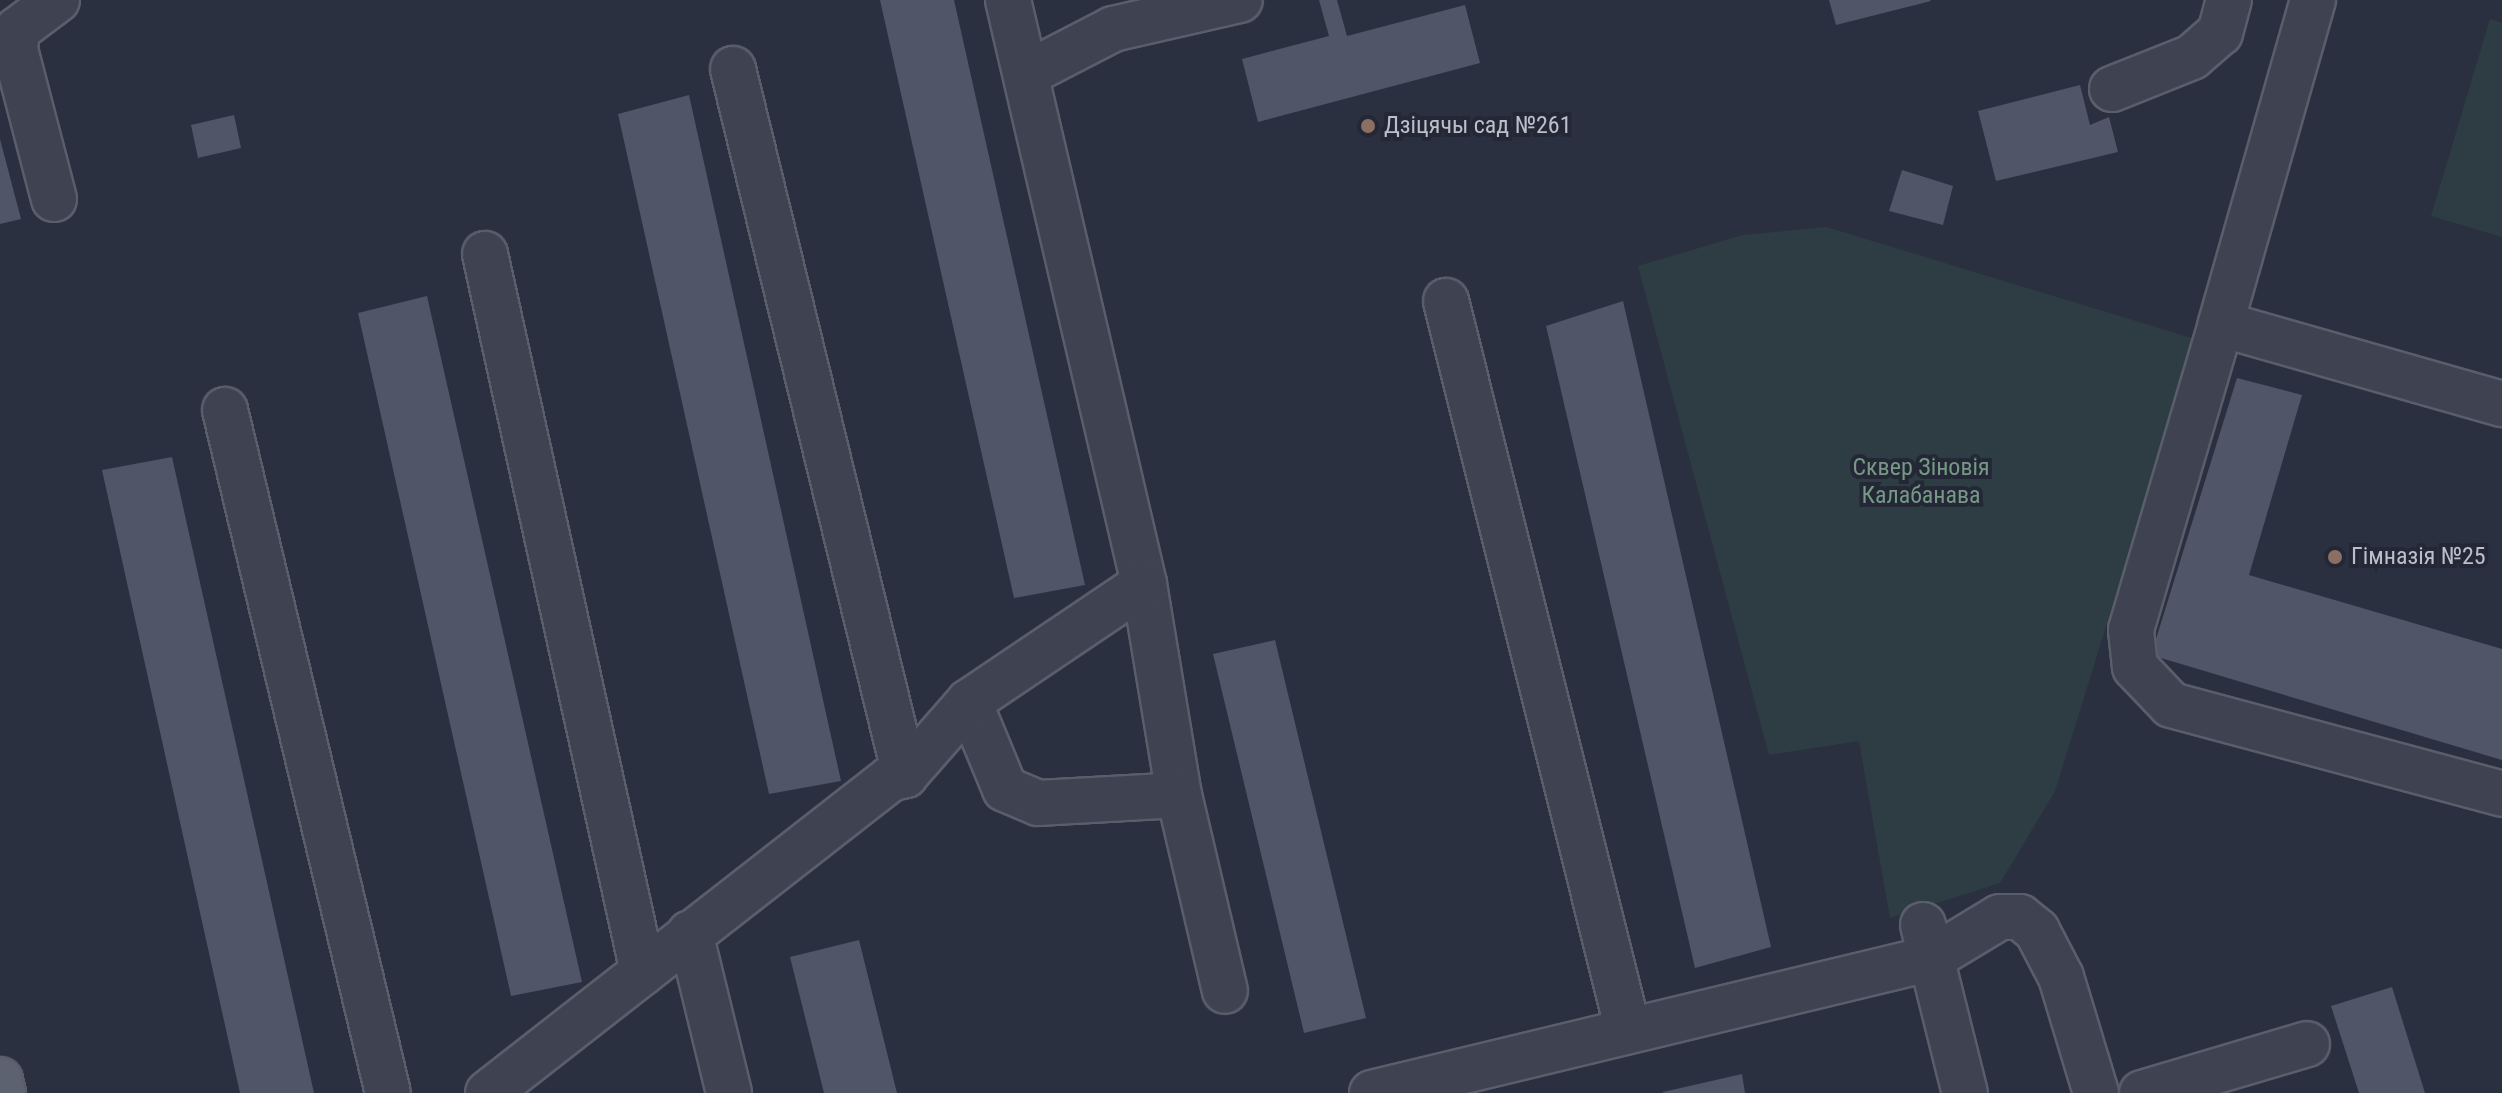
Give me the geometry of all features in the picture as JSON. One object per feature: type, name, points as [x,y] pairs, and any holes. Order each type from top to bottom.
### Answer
[{"type":"main road","points":[[0,1080],[3,1093]]},
{"type":"street","points":[[54,199],[15,49],[17,30],[57,0]]},
{"type":"street","points":[[1008,0],[1144,584],[1179,795],[1225,991]]},
{"type":"street","points":[[1026,74],[1113,29],[1240,0]]},
{"type":"street","points":[[2112,89],[2192,57],[2220,33],[2229,0]]},
{"type":"street","points":[[2313,0],[2131,630],[2135,667],[2171,705],[2502,794]]},
{"type":"street","points":[[733,69],[905,775]]},
{"type":"street","points":[[485,254],[643,972]]},
{"type":"street","points":[[1446,301],[1628,1030]]},
{"type":"street","points":[[2221,324],[2502,404]]},
{"type":"street","points":[[225,410],[388,1093]]},
{"type":"street","points":[[488,1093],[890,779],[905,775],[969,702],[1144,584]]},
{"type":"street","points":[[969,702],[1005,789],[1038,803],[1179,795]]},
{"type":"street","points":[[1372,1093],[1628,1030],[2000,917],[2020,917],[2037,931],[2061,977],[2096,1093]]},
{"type":"street","points":[[690,933],[729,1093]]},
{"type":"street","points":[[1928,941],[1965,1093]]},
{"type":"street","points":[[2142,1093],[2307,1044]]},
{"type":"green space","points":[[2490,19],[2502,23],[2502,237],[2431,216]]},
{"type":"green space","name":"Сквер Зіновія Калабанава","points":[[1826,227],[2195,339],[2055,791],[2000,883],[1890,918],[1859,741],[1769,755],[1638,266],[1743,235]]},
{"type":"building","points":[[880,0],[954,0],[1085,585],[1014,598]]},
{"type":"building","points":[[1319,0],[1337,0],[1347,36],[1465,5],[1480,63],[1258,122],[1242,59],[1329,36]]},
{"type":"building","points":[[1829,0],[1930,0],[1931,1],[1836,25]]},
{"type":"building","points":[[2080,85],[2090,125],[2109,117],[2118,152],[1996,181],[1978,111]]},
{"type":"building","points":[[689,95],[841,781],[769,794],[618,114]]},
{"type":"building","points":[[234,115],[241,148],[198,158],[191,125]]},
{"type":"building","points":[[0,139],[21,219],[0,224]]},
{"type":"building","points":[[1902,170],[1953,186],[1943,225],[1889,211]]},
{"type":"building","points":[[427,296],[582,982],[511,996],[358,313]]},
{"type":"building","points":[[1623,301],[1771,947],[1695,968],[1546,326]]},
{"type":"building","points":[[2237,378],[2302,395],[2249,575],[2502,649],[2502,760],[2151,655]]},
{"type":"building","points":[[172,457],[314,1093],[240,1093],[102,470]]},
{"type":"building","points":[[1275,640],[1366,1018],[1304,1033],[1213,654]]},
{"type":"building","points":[[859,940],[897,1093],[824,1093],[790,957]]},
{"type":"building","points":[[2392,987],[2425,1093],[2359,1093],[2331,1006]]},
{"type":"building","points":[[1742,1074],[1745,1093],[1663,1093],[1663,1092]]},
{"type":"place","name":"Дзіцячы сад №261","points":[[1368,126]]},
{"type":"place","name":"Гімназія №25","points":[[2335,557]]}]
